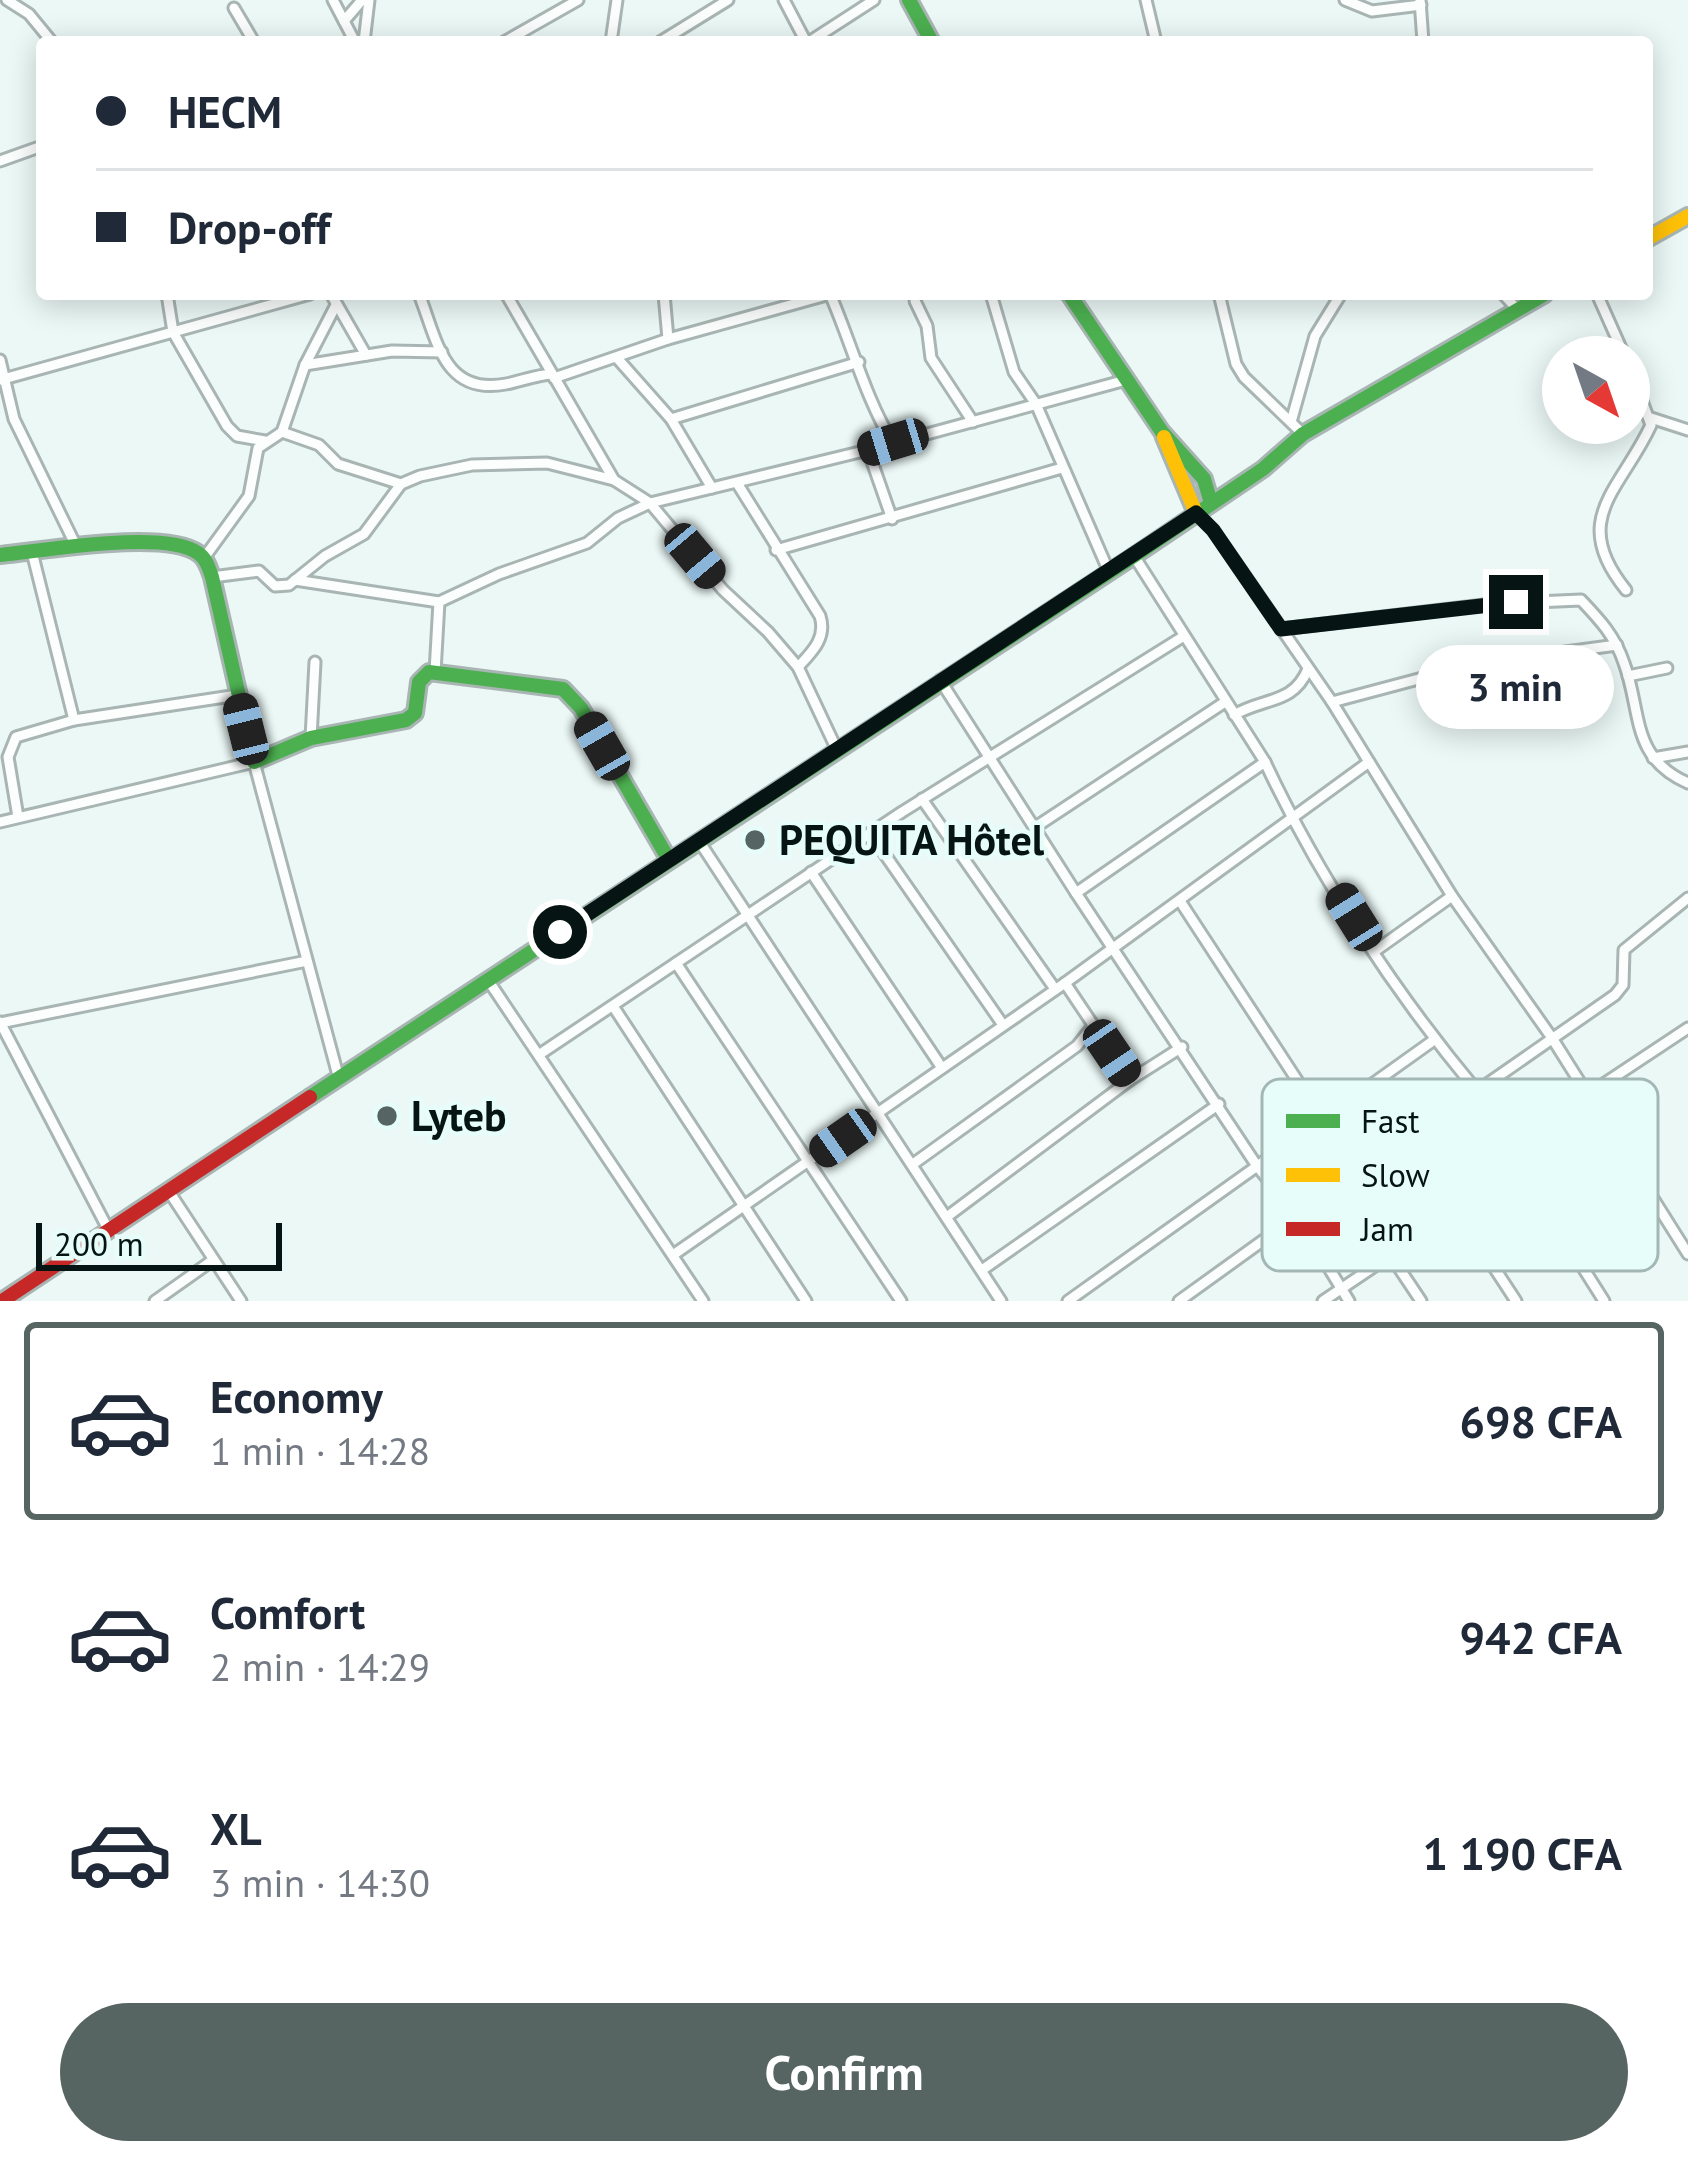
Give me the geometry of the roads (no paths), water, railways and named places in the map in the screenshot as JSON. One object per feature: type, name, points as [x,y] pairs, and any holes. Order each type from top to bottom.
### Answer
[{"type":"street","points":[[3,0],[29,14],[47,36]]},
{"type":"street","points":[[333,0],[355,36]]},
{"type":"street","points":[[344,21],[366,0]]},
{"type":"street","points":[[360,36],[366,0]]},
{"type":"street","points":[[515,36],[578,0]]},
{"type":"street","points":[[612,36],[617,0]]},
{"type":"street","points":[[670,36],[728,0]]},
{"type":"street","points":[[784,0],[805,36]]},
{"type":"street","points":[[817,36],[874,0]]},
{"type":"street","points":[[909,0],[929,36]]},
{"type":"street","points":[[1146,0],[1155,36]]},
{"type":"street","points":[[1345,0],[1372,11],[1420,3],[1423,36]]},
{"type":"street","points":[[234,8],[250,36]]},
{"type":"street","points":[[0,161],[36,148]]},
{"type":"street","points":[[1653,235],[1688,216]]},
{"type":"street","points":[[168,300],[173,332],[232,432],[265,441]]},
{"type":"street","points":[[259,300],[264,307]]},
{"type":"street","points":[[2,379],[289,300]]},
{"type":"street","points":[[333,300],[366,355]]},
{"type":"street","points":[[204,558],[247,500],[256,454],[265,441],[282,432],[333,300]]},
{"type":"street","points":[[421,300],[454,375],[496,385],[553,376],[808,300]]},
{"type":"street","points":[[509,300],[614,480]]},
{"type":"street","points":[[665,300],[668,339]]},
{"type":"street","points":[[833,300],[860,362],[876,417],[893,442]]},
{"type":"street","points":[[993,300],[1014,372],[1036,404],[1109,572]]},
{"type":"street","points":[[1073,300],[1162,432],[1204,479],[1213,530]]},
{"type":"street","points":[[1221,300],[1236,364],[1253,388],[1297,428]]},
{"type":"street","points":[[1297,428],[1315,336],[1337,300]]},
{"type":"street","points":[[1509,300],[1517,309]]},
{"type":"street","points":[[5,1300],[1263,469],[1297,428],[1534,300]]},
{"type":"street","points":[[1600,300],[1616,336]]},
{"type":"street","points":[[915,301],[927,326],[931,358],[973,422]]},
{"type":"street","points":[[305,365],[392,351],[442,352]]},
{"type":"street","points":[[617,358],[671,419],[712,488]]},
{"type":"street","points":[[0,360],[21,437],[77,549]]},
{"type":"street","points":[[671,419],[860,362]]},
{"type":"street","points":[[295,580],[439,602],[499,574],[586,543],[618,518],[650,503],[1126,380]]},
{"type":"street","points":[[1626,590],[1603,556],[1599,520],[1604,504],[1644,440],[1651,418],[1688,430]]},
{"type":"street","points":[[282,432],[319,445],[338,464],[401,484],[472,465],[509,463],[547,463],[614,480],[650,503],[723,590],[798,667],[837,750]]},
{"type":"street","points":[[1162,432],[1196,513],[1213,530],[1333,702],[1452,896],[1578,1079]]},
{"type":"street","points":[[868,450],[892,519]]},
{"type":"street","points":[[776,550],[1062,468]]},
{"type":"street","points":[[737,483],[823,624],[818,644],[798,667]]},
{"type":"street","points":[[212,577],[260,572],[280,587],[295,580],[364,534],[401,484]]},
{"type":"street","points":[[0,554],[151,542],[185,546],[204,558],[339,1080]]},
{"type":"street","points":[[32,552],[74,720]]},
{"type":"street","points":[[1134,556],[1375,950],[1434,1040],[1468,1079]]},
{"type":"street","points":[[1281,629],[1420,611],[1581,600],[1604,622],[1617,645],[1634,712],[1653,758],[1669,774],[1688,783]]},
{"type":"street","points":[[435,673],[439,602]]},
{"type":"street","points":[[540,1054],[922,799],[1184,636]]},
{"type":"street","points":[[1333,702],[1475,664],[1617,645]]},
{"type":"street","points":[[311,738],[315,662]]},
{"type":"street","points":[[1628,676],[1667,668]]},
{"type":"street","points":[[1234,715],[1293,692],[1308,669]]},
{"type":"street","points":[[0,822],[254,762],[311,738],[411,718],[419,682],[435,673],[554,687],[573,696],[669,860]]},
{"type":"street","points":[[940,680],[1262,1172]]},
{"type":"street","points":[[18,818],[9,748],[16,737],[74,720],[238,695]]},
{"type":"street","points":[[1034,828],[1225,702]]},
{"type":"street","points":[[1653,758],[1688,752]]},
{"type":"street","points":[[1076,893],[1264,762]]},
{"type":"street","points":[[673,1255],[1180,901],[1369,762]]},
{"type":"street","points":[[922,799],[1130,1080]]},
{"type":"street","points":[[870,833],[1003,1025]]},
{"type":"street","points":[[699,841],[1001,1301]]},
{"type":"street","points":[[811,872],[942,1068]]},
{"type":"street","points":[[1375,950],[1452,896]]},
{"type":"street","points":[[1493,1079],[1616,995],[1625,974],[1624,950],[1688,898]]},
{"type":"street","points":[[1180,901],[1297,1079]]},
{"type":"street","points":[[110,1231],[0,1023],[308,962]]},
{"type":"street","points":[[676,963],[901,1301]]},
{"type":"street","points":[[488,980],[703,1301]]},
{"type":"street","points":[[613,1006],[806,1301]]},
{"type":"street","points":[[913,1164],[1077,1046],[1094,1026]]},
{"type":"street","points":[[1612,1079],[1688,1028]]},
{"type":"street","points":[[1380,1079],[1434,1040]]},
{"type":"street","points":[[948,1216],[1181,1047]]},
{"type":"street","points":[[982,1270],[1219,1104]]},
{"type":"street","points":[[1068,1301],[1262,1163]]},
{"type":"street","points":[[170,1193],[241,1301]]},
{"type":"street","points":[[1658,1206],[1688,1254]]},
{"type":"street","points":[[1180,1301],[1262,1241]]},
{"type":"street","points":[[163,1299],[213,1260]]},
{"type":"street","points":[[1331,1271],[1349,1301]]},
{"type":"street","points":[[1323,1301],[1368,1271]]},
{"type":"street","points":[[1401,1271],[1421,1301]]},
{"type":"street","points":[[1496,1271],[1516,1301]]},
{"type":"street","points":[[1585,1271],[1604,1301]]},
{"type":"place","name":"PEQUITA Hôtel","points":[[755,840]]},
{"type":"place","name":"Lyteb","points":[[387,1116]]}]
